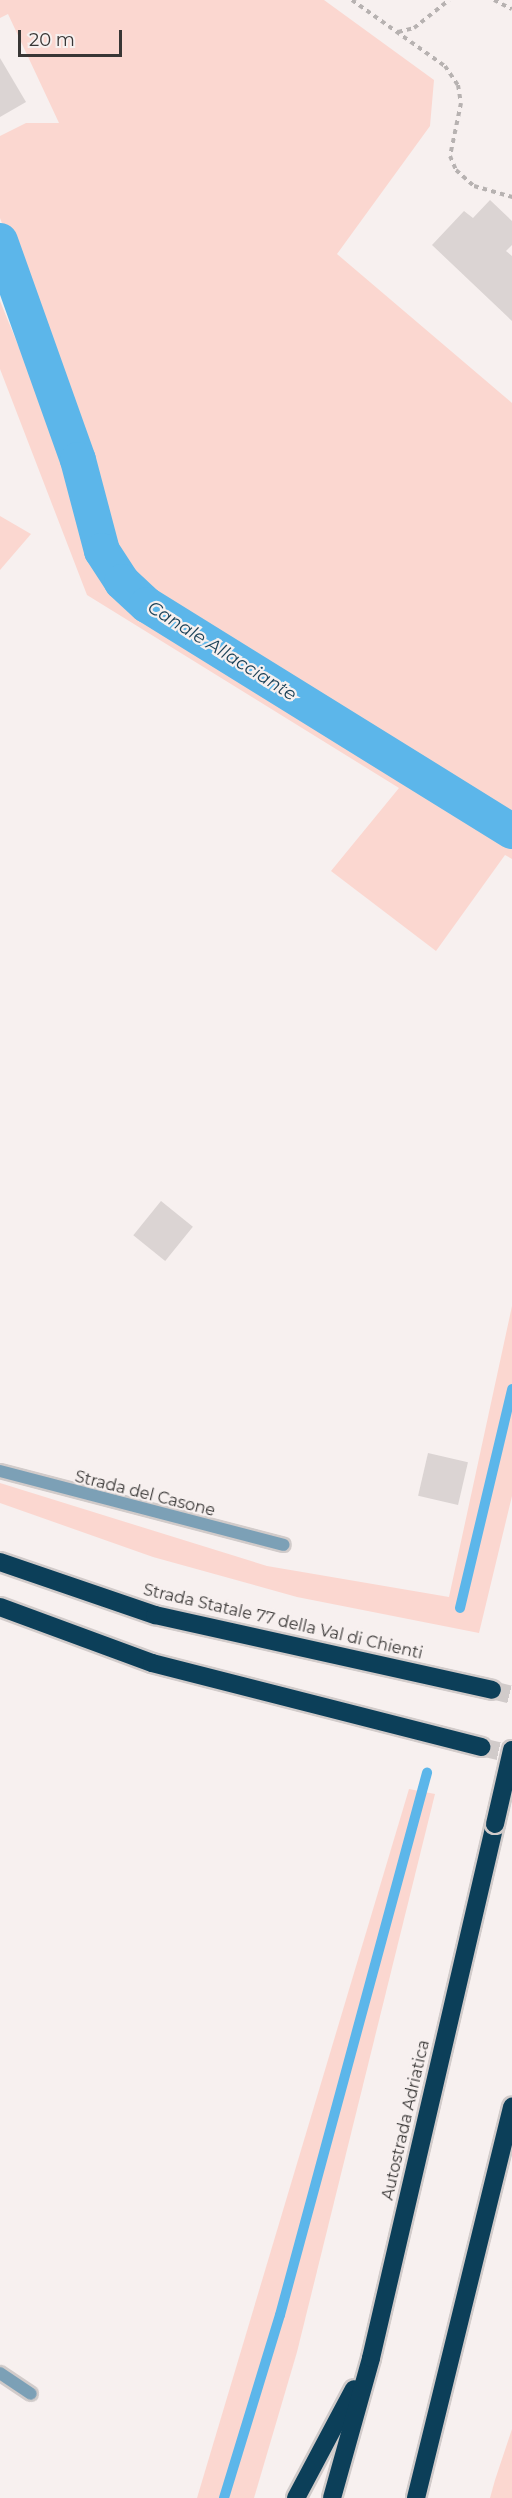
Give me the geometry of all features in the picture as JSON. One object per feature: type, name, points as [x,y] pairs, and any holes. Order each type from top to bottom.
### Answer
[{"type":"highway","name":"Strada Statale 77 della Val di Chienti","points":[[0,1562],[155,1615],[492,1690]]},
{"type":"highway","points":[[0,1608],[152,1663],[481,1747]]},
{"type":"highway","name":"Autostrada Adriatica","points":[[332,2498],[371,2358],[512,1750]]},
{"type":"highway","points":[[416,2498],[512,2108]]},
{"type":"highway","points":[[296,2498],[371,2358]]},
{"type":"street","name":"Strada del Casone","points":[[0,1471],[284,1545]]},
{"type":"street","points":[[0,2373],[31,2394]]},
{"type":"path","points":[[352,0],[445,66],[458,85],[461,103],[450,156],[456,170],[474,186],[512,197]]},
{"type":"path","points":[[398,33],[414,28],[449,0]]},
{"type":"path","points":[[494,0],[512,9]]},
{"type":"shaded area","points":[[0,0],[324,0],[434,80],[430,126],[337,254],[512,403],[512,859],[505,855],[436,951],[331,871],[399,788],[87,595],[0,369],[0,301],[54,433],[70,406],[0,218],[0,136],[26,123],[59,123],[8,14],[0,18]]},
{"type":"shaded area","points":[[0,516],[31,534],[0,570]]},
{"type":"shaded area","points":[[512,1306],[512,1496],[479,1633],[297,1597],[153,1557],[0,1503],[0,1483],[267,1566],[449,1597]]},
{"type":"shaded area","points":[[409,1789],[435,1794],[297,2352],[254,2498],[197,2498]]},
{"type":"shaded area","points":[[512,2429],[512,2498],[490,2498],[495,2480]]},
{"type":"building","points":[[0,58],[26,102],[0,117]]},
{"type":"building","points":[[490,200],[512,221],[512,245],[506,251],[512,256],[512,321],[432,245],[464,211],[473,218]]},
{"type":"building","points":[[161,1201],[193,1227],[165,1261],[133,1235]]},
{"type":"building","points":[[428,1453],[468,1462],[458,1505],[418,1496]]},
{"type":"waterway","name":"Canale Allacciante","points":[[0,241],[78,460],[102,551],[122,582],[147,605],[512,831]]},
{"type":"waterway","points":[[460,1608],[512,1389]]},
{"type":"waterway","points":[[224,2498],[280,2315],[427,1773]]},
{"type":"tunnel","points":[[492,1690],[512,1695]]},
{"type":"tunnel","points":[[481,1747],[512,1754]]}]
